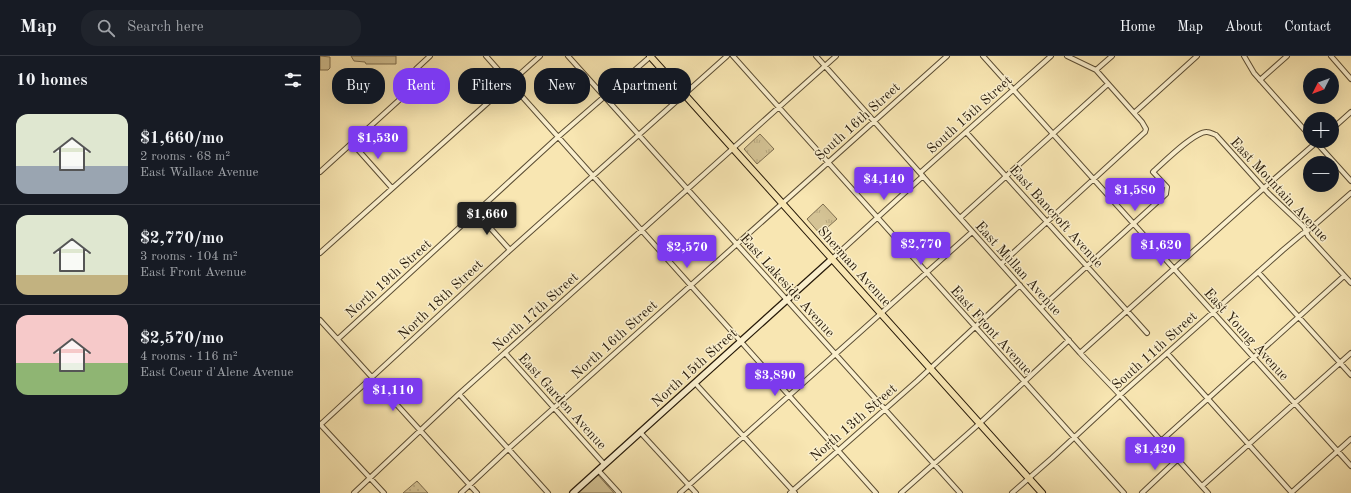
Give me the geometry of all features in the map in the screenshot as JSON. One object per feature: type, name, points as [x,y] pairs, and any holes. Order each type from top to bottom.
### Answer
[{"type":"main road","name":"Sherman Avenue","points":[[650,56],[661,68]]},
{"type":"main road","name":"Sherman Avenue","points":[[691,102],[1042,493]]},
{"type":"main road","name":"North 15th Street","points":[[573,493],[832,259]]},
{"type":"street","points":[[320,172],[409,90],[416,69],[430,56]]},
{"type":"street","points":[[486,56],[497,68]]},
{"type":"street","points":[[526,69],[540,56]]},
{"type":"street","name":"East Lakeside Avenue","points":[[568,56],[598,90]]},
{"type":"street","name":"North 19th Street","points":[[637,68],[650,56]]},
{"type":"street","name":"North 18th Street","points":[[691,88],[727,56]]},
{"type":"street","name":"East Front Avenue","points":[[733,56],[1124,493]]},
{"type":"street","name":"East Mullan Avenue","points":[[816,56],[1080,353],[1208,493]]},
{"type":"street","name":"North 17th Street","points":[[354,493],[504,353],[836,56]]},
{"type":"street","name":"South 16th Street","points":[[783,203],[947,56]]},
{"type":"street","name":"East Young Avenue","points":[[983,56],[1351,466]]},
{"type":"street","name":"South 15th Street","points":[[832,259],[966,132],[1051,56]]},
{"type":"street","points":[[1001,264],[1145,132],[1146,128],[1134,112],[1096,70],[1066,56]]},
{"type":"street","points":[[1096,70],[1112,56]]},
{"type":"street","points":[[1134,112],[1197,56]]},
{"type":"street","points":[[1244,56],[1254,73],[1303,128]]},
{"type":"street","points":[[1260,80],[1287,56]]},
{"type":"street","points":[[1331,56],[1351,79]]},
{"type":"street","points":[[960,218],[1108,84]]},
{"type":"street","points":[[526,101],[876,493]]},
{"type":"street","name":"North 19th Street","points":[[338,339],[598,102]]},
{"type":"street","points":[[320,253],[486,104]]},
{"type":"street","name":"East Lakeside Avenue","points":[[610,104],[960,493]]},
{"type":"street","name":"North 18th Street","points":[[320,424],[672,104]]},
{"type":"street","points":[[1339,123],[1351,112]]},
{"type":"street","name":"East Bancroft Avenue","points":[[966,132],[1147,333]]},
{"type":"street","name":"East Mountain Avenue","points":[[1134,224],[1166,194],[1167,187],[1153,172],[1193,137],[1201,132],[1206,132],[1216,135],[1264,188],[1304,227],[1308,236],[1351,283]]},
{"type":"street","points":[[352,143],[392,188]]},
{"type":"street","points":[[1080,353],[1310,148]]},
{"type":"street","points":[[1322,148],[1351,181]]},
{"type":"street","name":"South 11th Street","points":[[1012,493],[1258,272],[1351,193]]},
{"type":"street","name":"North 16th Street","points":[[461,493],[508,449],[783,203]]},
{"type":"street","points":[[476,212],[510,250]]},
{"type":"street","points":[[1041,308],[1134,224]]},
{"type":"street","points":[[680,493],[972,232]]},
{"type":"street","points":[[1258,272],[1351,375]]},
{"type":"street","points":[[1161,441],[1344,276]]},
{"type":"street","name":"North 13th Street","points":[[793,492],[1020,285]]},
{"type":"street","points":[[320,320],[477,493]]},
{"type":"street","points":[[901,493],[980,423],[1069,340]]},
{"type":"street","name":"East Garden Avenue","points":[[504,353],[604,464]]},
{"type":"street","points":[[1167,353],[1292,493],[1351,439]]},
{"type":"street","points":[[1202,486],[1351,353]]},
{"type":"street","points":[[695,383],[793,492]]},
{"type":"street","points":[[459,394],[548,493]]},
{"type":"street","points":[[320,424],[384,493]]},
{"type":"street","points":[[640,432],[696,493]]},
{"type":"street","points":[[1142,493],[1178,459]]},
{"type":"street","name":"East Garden Avenue","points":[[598,470],[619,493]]},
{"type":"green space","points":[[320,56],[330,57],[330,68],[328,70],[320,70]]},
{"type":"green space","points":[[351,56],[396,56],[396,64],[366,64],[365,62],[354,61]]},
{"type":"green space","points":[[760,134],[774,149],[757,164],[744,149]]},
{"type":"green space","points":[[823,204],[837,219],[820,234],[807,219]]},
{"type":"green space","points":[[598,475],[614,493],[577,493],[596,476]]},
{"type":"green space","points":[[417,481],[428,493],[403,493]]}]
